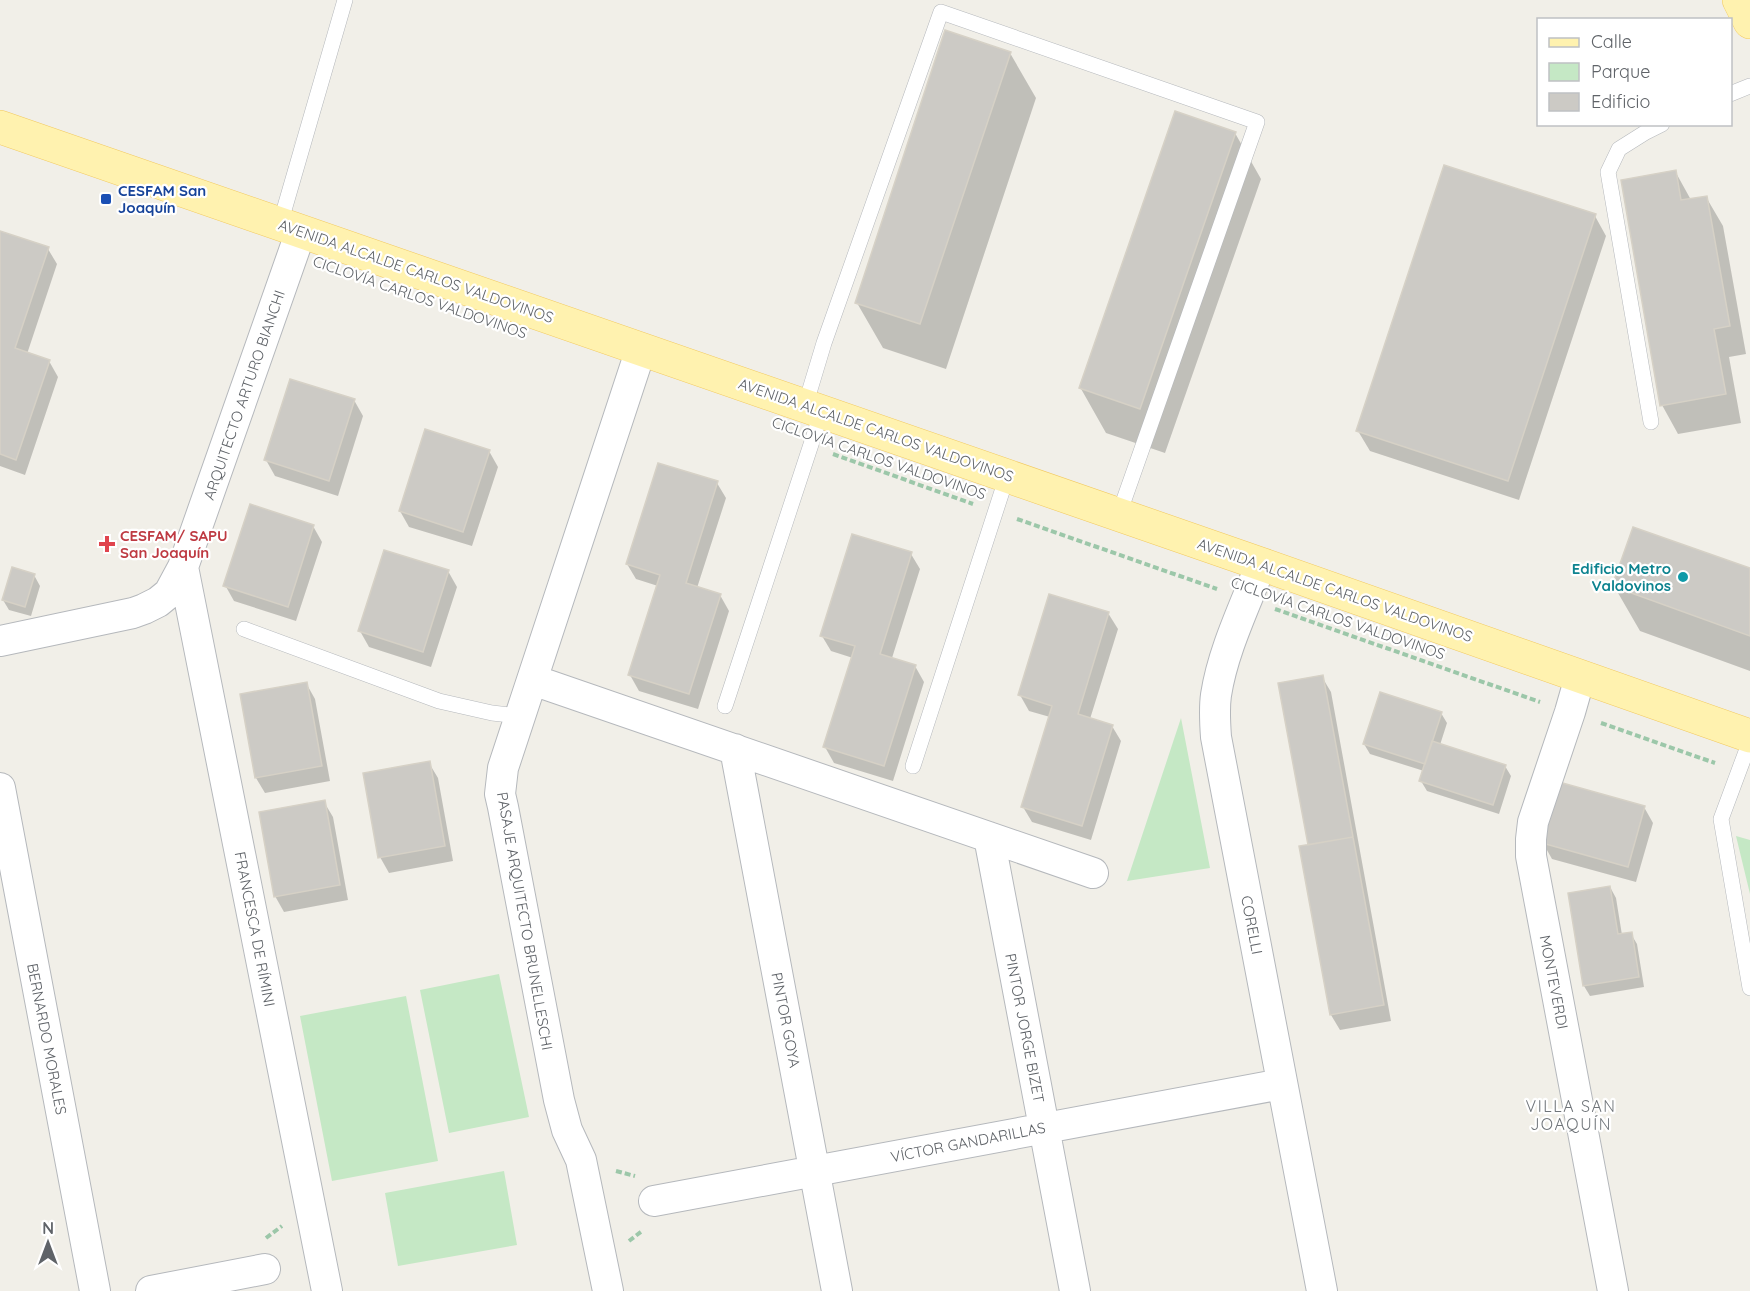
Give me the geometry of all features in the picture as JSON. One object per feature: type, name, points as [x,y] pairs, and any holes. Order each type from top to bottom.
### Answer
[{"type":"main road","points":[[1739,0],[1750,22]]},
{"type":"main road","name":"AVENIDA ALCALDE CARLOS VALDOVINOS","points":[[0,127],[1119,514],[1750,736]]},
{"type":"street","name":"ARQUITECTO ARTURO BIANCHI","points":[[0,641],[133,613],[158,602],[169,593],[183,567],[291,228]]},
{"type":"street","name":"PASAJE ARQUITECTO BRUNELLESCHI","points":[[608,1291],[581,1160],[567,1130],[559,1100],[500,794],[503,768],[641,349]]},
{"type":"street","name":"CORELLI","points":[[1261,564],[1221,673],[1216,696],[1216,737],[1322,1291]]},
{"type":"street","name":"FRANCESCA DE RÍMINI","points":[[183,567],[327,1291]]},
{"type":"street","name":"MONTEVERDI","points":[[1580,677],[1533,822],[1531,856],[1613,1291]]},
{"type":"street","points":[[533,680],[1093,873]]},
{"type":"street","name":"PINTOR GOYA","points":[[735,749],[837,1291]]},
{"type":"street","name":"BERNARDO MORALES","points":[[0,788],[95,1291]]},
{"type":"street","name":"PINTOR JORGE BIZET","points":[[989,837],[1074,1291]]},
{"type":"street","name":"VÍCTOR GANDARILLAS","points":[[654,1201],[1282,1084]]},
{"type":"street","points":[[151,1291],[265,1269]]},
{"type":"lane","points":[[291,228],[345,0]]},
{"type":"lane","points":[[725,706],[811,447],[813,409],[824,343],[941,12],[1257,122],[1119,514]]},
{"type":"lane","points":[[1732,94],[1750,86]]},
{"type":"lane","points":[[1651,422],[1608,172],[1619,149],[1658,126]]},
{"type":"lane","points":[[913,766],[1007,476]]},
{"type":"lane","points":[[244,629],[439,701],[492,713],[520,716]]},
{"type":"lane","points":[[1750,741],[1721,819],[1750,988]]},
{"type":"path","name":"CICLOVÍA CARLOS VALDOVINOS","points":[[811,447],[1739,771]]},
{"type":"green space","points":[[1181,718],[1210,868],[1127,881]]},
{"type":"green space","points":[[1736,836],[1750,840],[1750,894]]},
{"type":"green space","points":[[499,974],[529,1117],[449,1133],[420,990]]},
{"type":"green space","points":[[406,996],[438,1161],[332,1181],[300,1016]]},
{"type":"green space","points":[[504,1171],[517,1245],[398,1266],[385,1193]]},
{"type":"building","points":[[945,30],[1011,52],[920,324],[855,303]]},
{"type":"building","points":[[1175,111],[1236,132],[1140,409],[1079,388]]},
{"type":"building","points":[[1444,165],[1596,214],[1508,481],[1356,431]]},
{"type":"building","points":[[1676,170],[1681,200],[1707,196],[1730,326],[1714,329],[1726,394],[1660,406],[1621,180]]},
{"type":"building","points":[[0,231],[49,247],[15,348],[50,360],[16,460],[0,454]]},
{"type":"building","points":[[290,379],[355,399],[329,481],[264,460]]},
{"type":"building","points":[[425,429],[490,450],[463,532],[399,511]]},
{"type":"building","points":[[658,463],[718,481],[686,583],[721,594],[689,694],[628,675],[660,575],[626,564]]},
{"type":"building","points":[[250,504],[314,525],[288,607],[223,586]]},
{"type":"building","name":"Edificio Metro Valdovinos","points":[[1633,527],[1750,568],[1750,636],[1612,586]]},
{"type":"building","points":[[852,534],[912,552],[880,654],[916,665],[884,766],[823,747],[855,646],[820,636]]},
{"type":"building","points":[[384,550],[449,570],[423,652],[358,631]]},
{"type":"building","points":[[12,567],[35,574],[25,607],[2,600]]},
{"type":"building","points":[[1049,594],[1109,612],[1078,714],[1113,725],[1082,826],[1021,807],[1052,706],[1018,695]]},
{"type":"building","points":[[1323,675],[1353,837],[1308,845],[1278,683]]},
{"type":"building","points":[[307,682],[322,766],[255,778],[240,694]]},
{"type":"building","points":[[1380,692],[1442,712],[1425,764],[1363,744]]},
{"type":"building","points":[[1432,741],[1506,765],[1493,805],[1419,781]]},
{"type":"building","points":[[430,761],[445,846],[378,858],[363,773]]},
{"type":"building","points":[[1559,782],[1645,806],[1628,867],[1542,843]]},
{"type":"building","points":[[325,800],[340,885],[274,897],[259,812]]},
{"type":"building","points":[[1353,837],[1384,1005],[1330,1015],[1299,846]]},
{"type":"building","points":[[1610,886],[1618,934],[1632,932],[1639,977],[1583,986],[1568,893]]},
{"type":"place","name":"CESFAM San Joaquín","points":[[106,199]]},
{"type":"place","name":"CESFAM/ SAPU San Joaquín","points":[[107,544]]},
{"type":"place","name":"Edificio Metro Valdovinos","points":[[1683,577]]},
{"type":"district","name":"VILLA SAN JOAQUÍN","points":[[1571,1115]]}]
